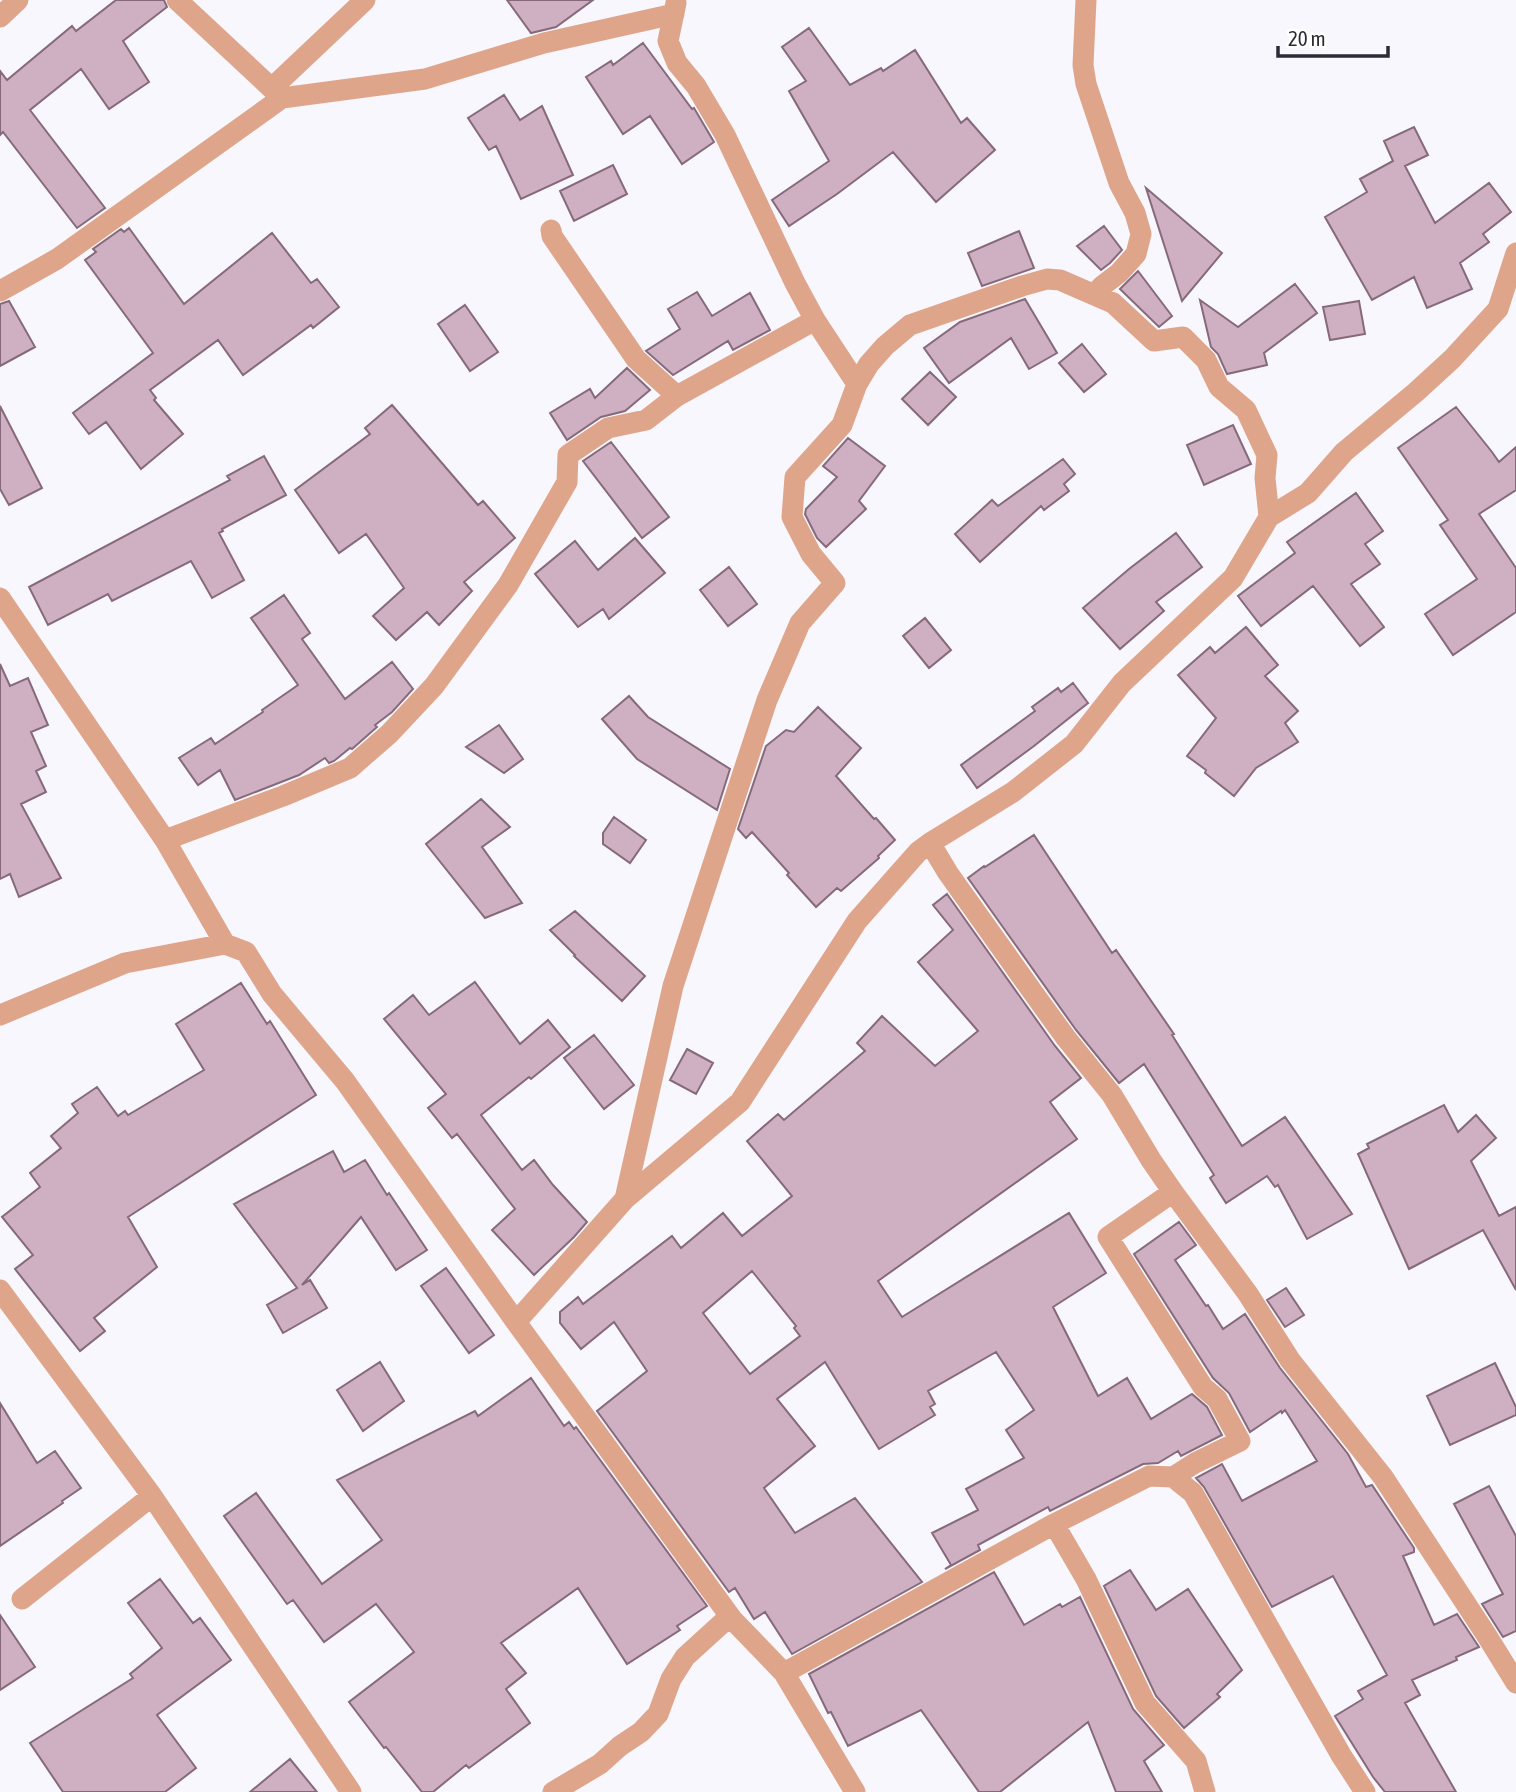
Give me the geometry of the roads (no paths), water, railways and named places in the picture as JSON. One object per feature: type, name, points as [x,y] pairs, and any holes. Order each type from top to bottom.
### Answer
[{"type":"street","points":[[0,17],[18,0]]},
{"type":"street","points":[[177,0],[277,93],[425,79],[675,7],[668,41],[677,63],[696,86],[725,135],[794,283],[856,384]]},
{"type":"street","points":[[0,290],[57,259],[277,93],[365,0]]},
{"type":"street","points":[[1086,0],[1083,65],[1086,84],[1119,183],[1135,213],[1141,234],[1136,254],[1094,295]]},
{"type":"street","points":[[551,230],[552,236],[636,359],[677,396]]},
{"type":"street","points":[[516,1322],[625,1199],[740,1102],[858,920],[918,852],[1013,792],[1074,744],[1122,683],[1233,578],[1269,517],[1308,493],[1343,452],[1452,359],[1498,309],[1516,253]]},
{"type":"street","points":[[625,1199],[673,986],[767,700],[800,623],[835,583],[811,554],[792,517],[795,477],[842,425],[856,384],[877,355],[910,325],[1022,286],[1047,279],[1060,279],[1113,303],[1154,341],[1183,337],[1206,360],[1219,387],[1246,410],[1267,455],[1265,478],[1269,517]]},
{"type":"street","points":[[165,840],[350,768],[389,734],[434,686],[508,585],[567,482],[568,455],[608,428],[646,420],[677,396],[815,320]]},
{"type":"street","points":[[0,598],[165,840],[225,944]]},
{"type":"street","points":[[930,843],[948,873],[1037,998],[1112,1095],[1173,1192],[1248,1294],[1290,1360],[1383,1477],[1516,1684]]},
{"type":"street","points":[[0,1015],[125,963],[225,944],[246,952],[272,994],[345,1081],[730,1616],[783,1673],[855,1792]]},
{"type":"street","points":[[783,1673],[1054,1524],[1149,1476],[1173,1477],[1240,1441],[1217,1399],[1203,1387],[1108,1237],[1173,1192]]},
{"type":"street","points":[[0,1290],[152,1496],[351,1792]]},
{"type":"street","points":[[1173,1477],[1193,1493],[1341,1755],[1365,1792]]},
{"type":"street","points":[[22,1599],[152,1496]]},
{"type":"street","points":[[1054,1524],[1086,1579],[1145,1703],[1196,1761],[1205,1792]]},
{"type":"street","points":[[552,1792],[600,1764],[641,1732],[658,1714],[671,1679],[685,1657],[730,1616]]}]
